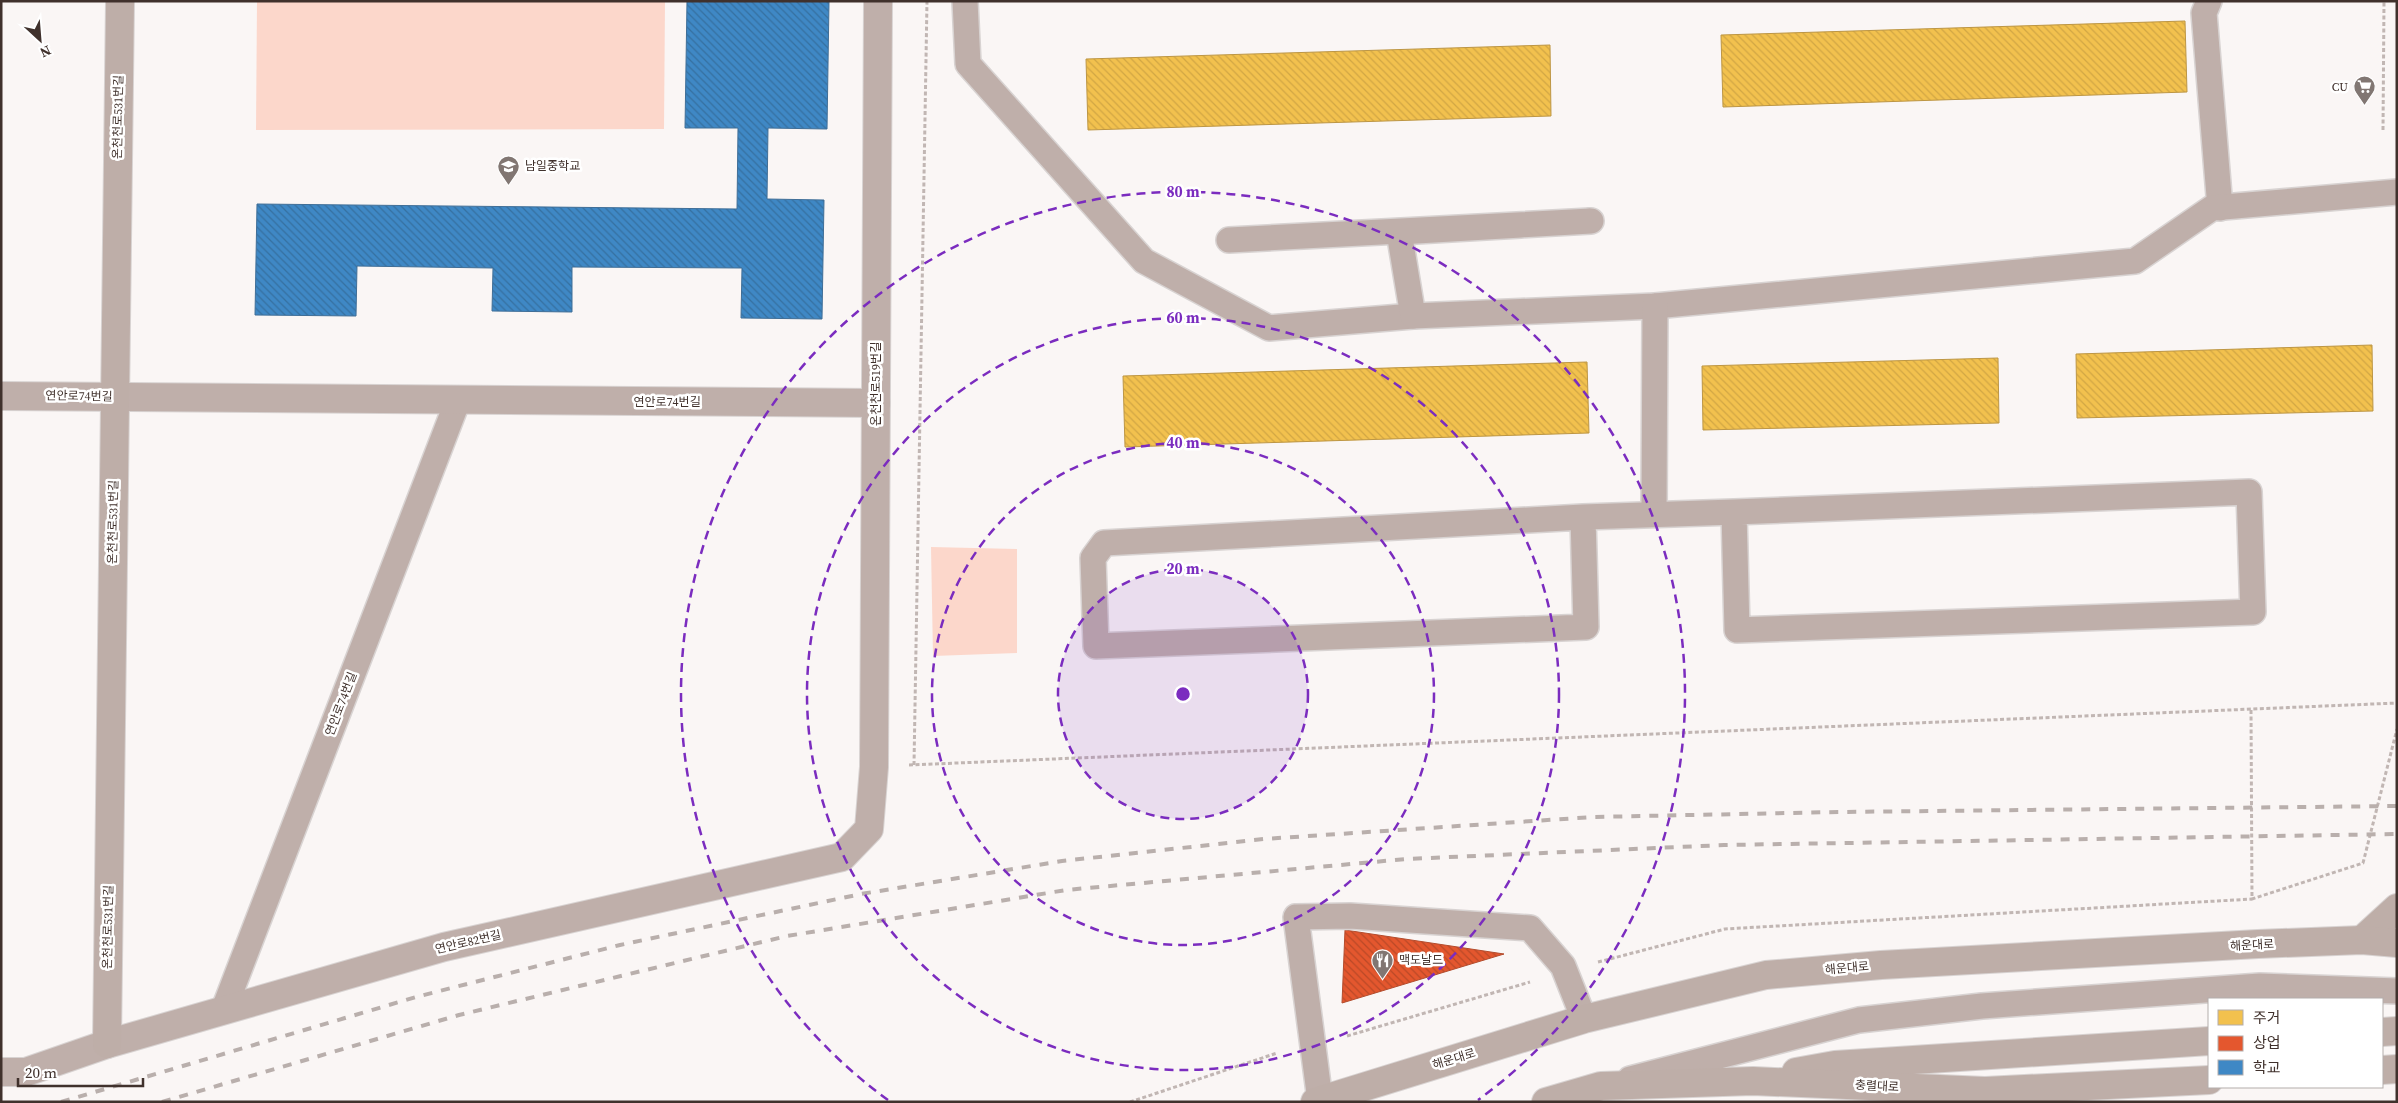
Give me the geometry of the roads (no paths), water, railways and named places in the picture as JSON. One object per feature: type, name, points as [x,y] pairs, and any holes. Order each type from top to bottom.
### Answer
[{"type":"main road","name":"온천천로531번길","points":[[107,1044],[120,1]]},
{"type":"main road","points":[[2362,940],[2397,908]]},
{"type":"main road","name":"해운대로","points":[[1318,1101],[1584,1019],[1766,974],[1891,964],[2362,940],[2397,943]]},
{"type":"main road","points":[[2383,1032],[2397,1031]]},
{"type":"main road","points":[[1753,1081],[1835,1064],[2208,1041]]},
{"type":"main road","points":[[2383,1070],[2397,1069]]},
{"type":"main road","name":"충렬대로","points":[[1546,1102],[1601,1086],[1753,1081],[1985,1091],[2208,1080]]},
{"type":"street","name":"온천천로519번길","points":[[874,767],[878,1]]},
{"type":"street","name":"연안로74번길","points":[[1,396],[876,403]]},
{"type":"street","name":"연안로82번길","points":[[1,1072],[26,1072],[107,1044],[224,1009],[444,947],[842,857],[869,829],[874,767]]},
{"type":"lane","points":[[965,1],[968,64],[1144,261],[1269,328],[1413,316],[1655,306],[2135,261],[2212,208],[2397,192]]},
{"type":"lane","points":[[2208,1],[2204,12],[2220,208]]},
{"type":"lane","points":[[1229,240],[1591,221],[1399,232],[1413,316]]},
{"type":"lane","points":[[1654,513],[1655,306]]},
{"type":"lane","name":"연안로74번길","points":[[224,1009],[458,400]]},
{"type":"lane","points":[[1583,517],[1586,627],[1096,646],[1093,558],[1104,544],[1583,517],[1654,513],[1734,512],[2249,492],[2253,612],[1737,630],[1734,512]]},
{"type":"lane","points":[[1318,1101],[1296,916],[1350,916],[1530,928],[1563,966],[1584,1019]]},
{"type":"lane","points":[[1601,1086],[1859,1020],[1982,1006],[2260,986],[2397,991]]},
{"type":"railway","points":[[61,1102],[416,997],[620,945],[861,894],[1062,861],[1264,839],[1593,817],[1838,812],[2397,806]]},
{"type":"railway","points":[[162,1102],[459,1015],[787,936],[1066,890],[1406,859],[1724,845],[2397,834]]},
{"type":"place","name":"CU","points":[[2364,106]]},
{"type":"place","name":"남일중학교","points":[[509,185]]},
{"type":"place","name":"맥도날드","points":[[1383,979]]}]
